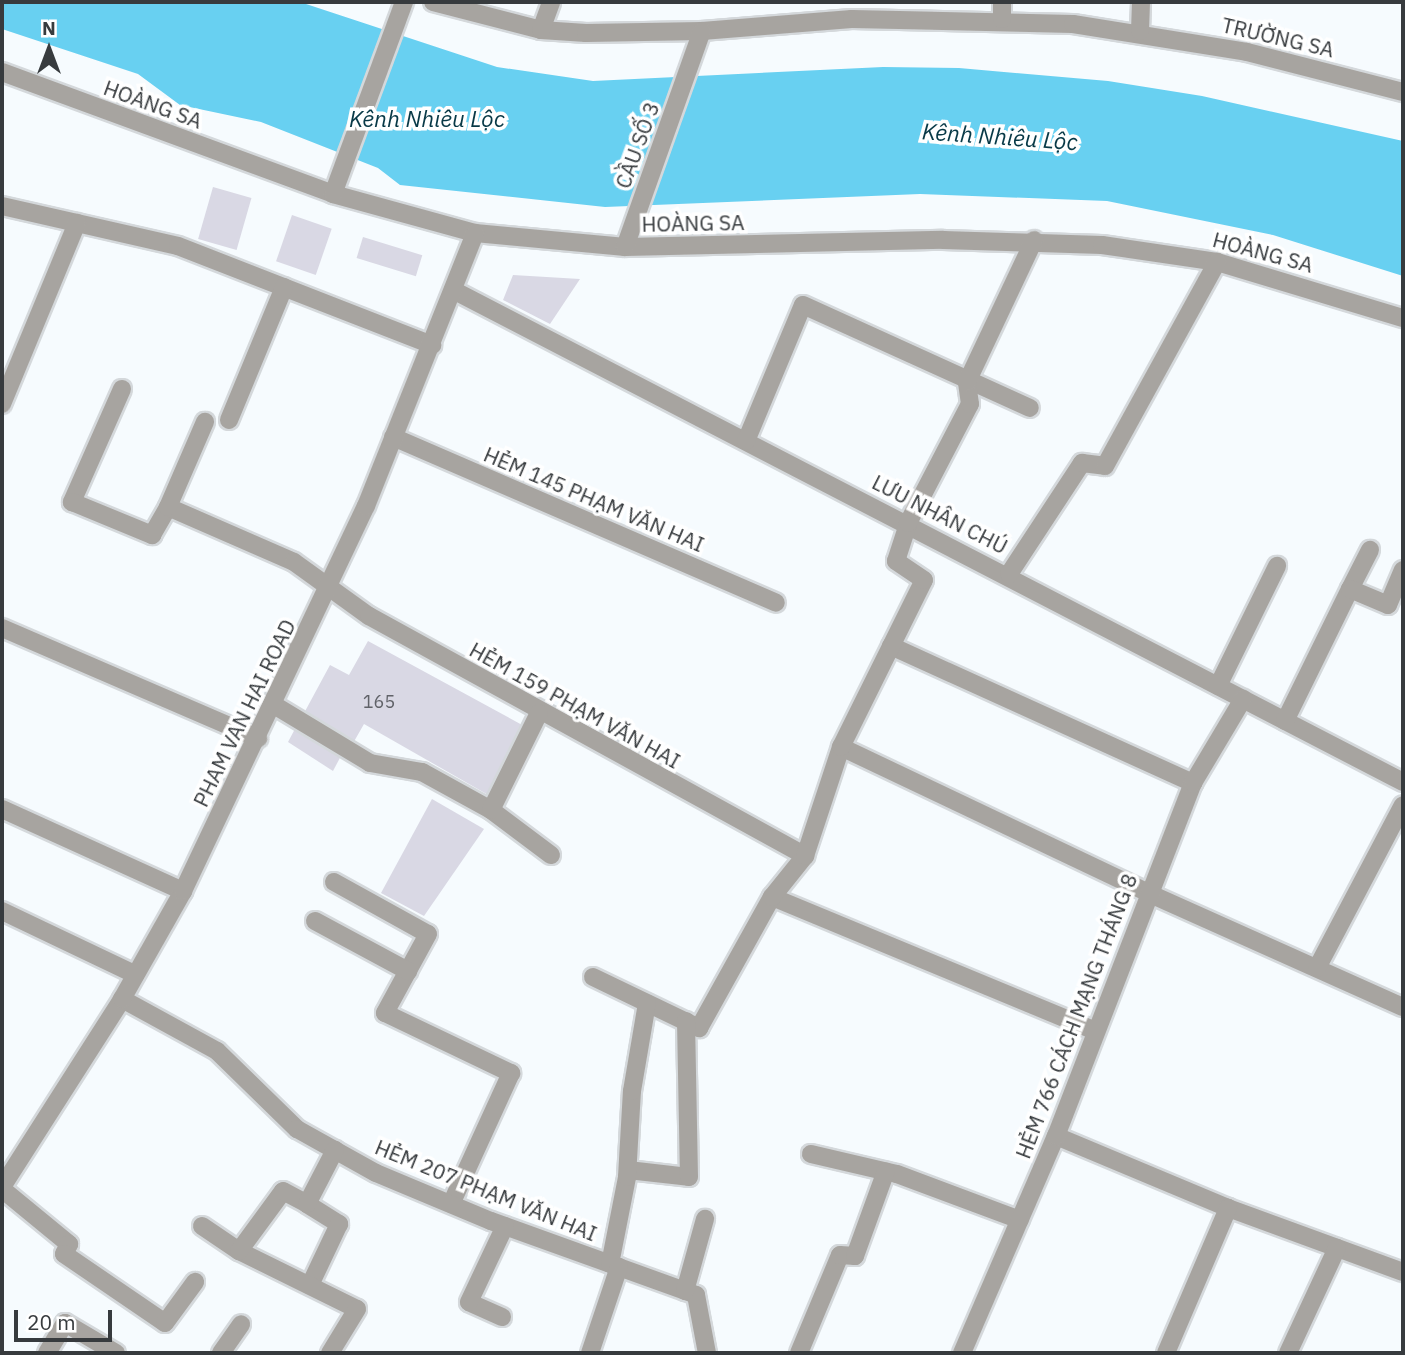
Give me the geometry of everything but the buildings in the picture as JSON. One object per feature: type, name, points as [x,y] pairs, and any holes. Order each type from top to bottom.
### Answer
[{"type":"street","name":"TRƯỜNG SA","points":[[433,2],[541,30],[626,34],[702,31],[854,11],[1002,11],[1140,31],[1247,52],[1403,92]]},
{"type":"street","points":[[541,30],[551,2]]},
{"type":"street","points":[[1140,31],[1141,2]]},
{"type":"street","points":[[333,194],[401,9]]},
{"type":"street","name":"CẦU SỐ 3","points":[[625,247],[702,31]]},
{"type":"street","name":"HOÀNG SA","points":[[2,72],[333,194],[475,233],[625,247],[1034,240],[1216,262],[1403,318]]},
{"type":"street","points":[[2,206],[178,246],[432,345]]},
{"type":"street","points":[[2,404],[77,223]]},
{"type":"street","name":"PHAM VAN HAI ROAD","points":[[2,1188],[122,999],[183,891],[330,584],[432,345],[475,233]]},
{"type":"street","points":[[593,977],[699,1028],[772,897],[805,856],[841,747],[924,580],[896,561],[908,523],[970,404],[967,382],[1034,240]]},
{"type":"street","points":[[1009,574],[1082,463],[1105,467],[1216,262]]},
{"type":"street","points":[[229,419],[284,287]]},
{"type":"street","name":"LƯU NHÂN CHÚ","points":[[453,290],[1009,574],[1403,782]]},
{"type":"street","points":[[746,441],[803,305],[967,382],[1030,408]]},
{"type":"street","points":[[122,389],[72,502],[152,535],[168,507],[205,422]]},
{"type":"street","name":"HẺM 145 PHẠM VĂN HAI","points":[[393,437],[776,603]]},
{"type":"street","name":"HẺM 159 PHẠM VĂN HAI","points":[[168,507],[294,562],[330,584],[369,616],[539,713],[805,856]]},
{"type":"street","points":[[1285,721],[1370,550]]},
{"type":"street","points":[[1218,686],[1277,566]]},
{"type":"street","points":[[1350,589],[1388,605],[1403,570]]},
{"type":"street","points":[[2,628],[258,738]]},
{"type":"street","points":[[891,646],[1193,783]]},
{"type":"street","name":"HẺM 766 CÁCH MẠNG THÁNG 8","points":[[962,1353],[1056,1136],[1148,893],[1193,783],[1243,699]]},
{"type":"street","points":[[274,705],[370,763],[418,770],[491,810],[551,855]]},
{"type":"street","points":[[491,810],[539,713]]},
{"type":"street","points":[[841,747],[1148,893],[1403,1007]]},
{"type":"street","points":[[1317,968],[1403,805]]},
{"type":"street","points":[[2,809],[183,891]]},
{"type":"street","points":[[334,882],[428,934],[385,1013],[511,1073],[451,1204]]},
{"type":"street","points":[[772,897],[1096,1031]]},
{"type":"street","points":[[2,911],[136,975]]},
{"type":"street","points":[[315,921],[408,971]]},
{"type":"street","name":"HẺM 207 PHẠM VĂN HAI","points":[[122,999],[217,1051],[297,1129],[335,1150],[505,1226],[685,1291]]},
{"type":"street","points":[[590,1353],[615,1265],[628,1170],[632,1090],[647,1003]]},
{"type":"street","points":[[628,1170],[689,1177],[686,1021]]},
{"type":"street","points":[[1056,1136],[1228,1208],[1403,1272]]},
{"type":"street","points":[[307,1204],[335,1150]]},
{"type":"street","points":[[811,1154],[886,1171],[1020,1220]]},
{"type":"street","points":[[799,1353],[840,1255],[856,1256],[886,1171]]},
{"type":"street","points":[[2,1188],[69,1244],[64,1254],[165,1323],[195,1282]]},
{"type":"street","points":[[239,1251],[283,1191],[339,1224],[310,1285]]},
{"type":"street","points":[[1166,1353],[1228,1208]]},
{"type":"street","points":[[705,1219],[685,1291],[696,1295],[707,1353]]},
{"type":"street","points":[[202,1226],[239,1251],[357,1309],[330,1353]]},
{"type":"street","points":[[502,1317],[469,1303],[505,1226]]},
{"type":"street","points":[[1288,1353],[1337,1248]]},
{"type":"street","points":[[47,1353],[65,1323],[116,1353]]},
{"type":"street","points":[[221,1353],[241,1324]]},
{"type":"water","name":"Kênh Nhiêu Lộc","points":[[2,2],[300,2],[497,67],[593,81],[883,67],[959,68],[1108,81],[1202,96],[1403,141],[1403,276],[1273,235],[1107,201],[920,194],[605,207],[400,185],[378,168],[261,122],[180,105],[138,74],[2,29]]}]
